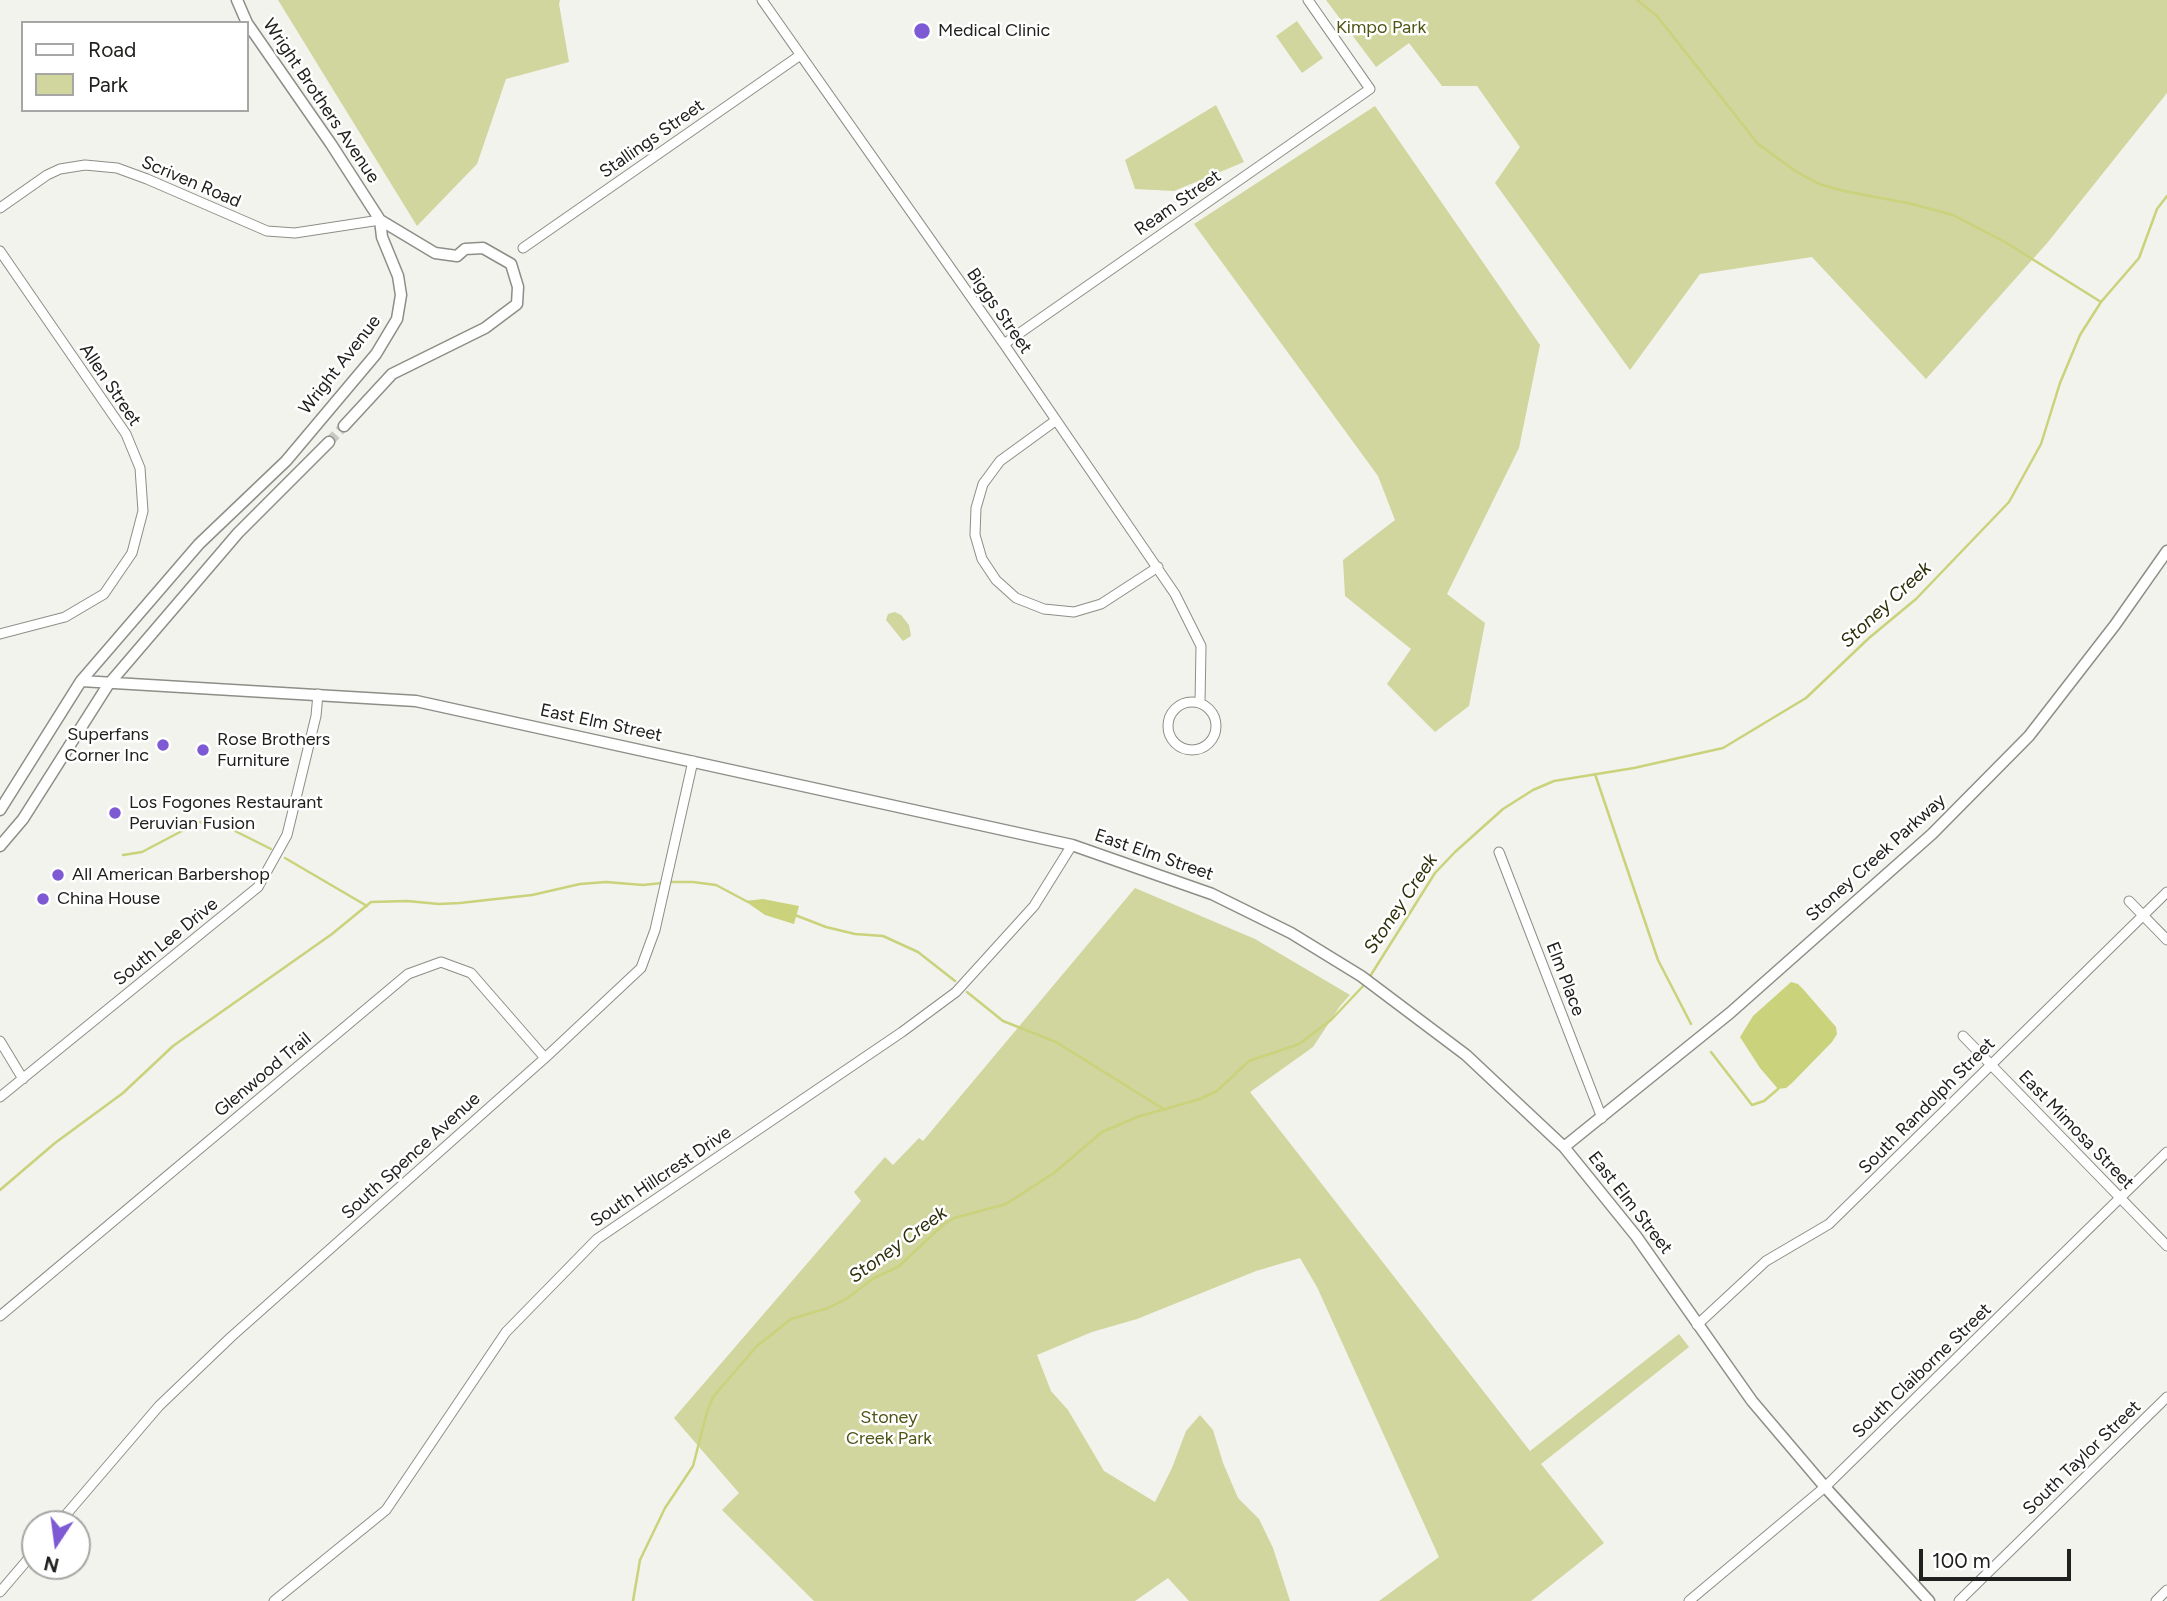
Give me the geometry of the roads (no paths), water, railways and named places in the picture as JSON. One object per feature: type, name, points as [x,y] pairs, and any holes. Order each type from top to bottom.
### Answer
[{"type":"street","name":"Wright Brothers Avenue","points":[[237,0],[246,21]]},
{"type":"street","name":"Biggs Street","points":[[762,0],[1004,344],[1175,594],[1201,646],[1200,703]]},
{"type":"street","name":"Ream Street","points":[[1004,344],[1370,89],[1308,0]]},
{"type":"street","name":"Wright Brothers Avenue","points":[[248,24],[380,220]]},
{"type":"street","name":"Stallings Street","points":[[523,248],[799,56]]},
{"type":"street","name":"Scriven Road","points":[[0,208],[47,175],[60,169],[85,165],[117,168],[137,175],[267,231],[304,232],[380,220]]},
{"type":"street","points":[[344,426],[392,373],[485,328],[517,304],[518,287],[511,264],[483,248],[465,249],[457,256],[435,253],[380,220]]},
{"type":"street","name":"Wright Avenue","points":[[0,810],[82,681],[199,544],[286,461],[387,337],[397,319],[401,295],[398,276],[382,237],[380,220]]},
{"type":"street","name":"Allen Street","points":[[0,251],[126,434],[140,468],[143,511],[132,553],[104,594],[65,617],[0,634]]},
{"type":"street","points":[[1055,421],[1000,461],[983,484],[976,508],[975,535],[982,559],[996,580],[1016,598],[1044,610],[1074,611],[1101,604],[1158,567]]},
{"type":"street","points":[[0,846],[23,819],[108,685],[238,533],[329,442]]},
{"type":"street","name":"Stoney Creek Parkway","points":[[1564,1147],[1730,1013],[1932,834],[2029,736],[2115,625],[2167,551]]},
{"type":"street","name":"East Elm Street","points":[[82,681],[108,685],[416,701],[1072,845],[1212,894],[1291,933],[1361,976],[1466,1055],[1564,1147],[1636,1236],[1752,1401],[1825,1487],[1929,1601]]},
{"type":"street","name":"South Lee Drive","points":[[0,1097],[258,887],[287,835],[316,716],[318,694]]},
{"type":"street","points":[[1200,703],[1212,712],[1216,721],[1214,736],[1203,748],[1186,750],[1172,740],[1167,728],[1172,712],[1182,704],[1200,703]]},
{"type":"street","name":"South Spence Avenue","points":[[70,1510],[177,1388],[545,1059],[641,968],[656,930],[693,761]]},
{"type":"street","name":"South Hillcrest Drive","points":[[274,1601],[386,1510],[506,1332],[597,1239],[902,1032],[956,992],[1034,906],[1072,845]]},
{"type":"street","name":"Elm Place","points":[[1499,852],[1602,1118]]},
{"type":"street","name":"South Randolph Street","points":[[1697,1325],[1766,1261],[1829,1224],[2167,892]]},
{"type":"street","points":[[2129,901],[2167,940]]},
{"type":"street","name":"Glenwood Trail","points":[[0,1316],[408,974],[441,962],[471,973],[545,1059]]},
{"type":"street","name":"East Mimosa Street","points":[[1963,1036],[2167,1246]]},
{"type":"street","points":[[0,1041],[23,1079]]},
{"type":"street","name":"South Claiborne Street","points":[[1689,1601],[1825,1487],[2167,1152]]},
{"type":"street","name":"South Taylor Street","points":[[1959,1601],[2167,1397]]},
{"type":"street","points":[[0,1592],[21,1567]]},
{"type":"street","points":[[2156,1601],[2167,1590]]},
{"type":"waterway","points":[[1637,0],[1657,16],[1758,144],[1797,172],[1819,184],[1844,191],[1953,215],[2005,242],[2101,302]]},
{"type":"waterway","name":"Stoney Creek","points":[[1369,978],[1435,873],[1503,809],[1533,790],[1554,781],[1634,768],[1723,748],[1806,698],[1869,638],[1916,599],[2009,502],[2041,444],[2060,383],[2080,335],[2101,302],[2139,258],[2157,209],[2167,196]]},
{"type":"waterway","points":[[1595,774],[1658,960],[1691,1024]]},
{"type":"waterway","points":[[123,855],[142,852],[199,822],[227,827],[271,849]]},
{"type":"waterway","points":[[285,858],[367,906]]},
{"type":"waterway","points":[[668,882],[716,885],[748,902]]},
{"type":"waterway","points":[[0,1190],[55,1143],[123,1093],[173,1046],[332,934],[371,902],[460,903],[532,895],[580,884],[662,883]]},
{"type":"waterway","points":[[795,915],[855,934],[883,936],[918,952],[955,981]]},
{"type":"waterway","name":"Stoney Creek","points":[[633,1601],[640,1560],[665,1508],[693,1466],[713,1397],[757,1346],[791,1319],[828,1308],[846,1299],[874,1278],[898,1267],[954,1218],[1006,1204],[1054,1173],[1102,1132],[1137,1117],[1200,1099],[1217,1091],[1249,1061],[1299,1044],[1331,1020],[1365,984]]},
{"type":"waterway","points":[[967,992],[1003,1021],[1056,1042],[1165,1110]]},
{"type":"waterway","points":[[1711,1052],[1752,1105],[1764,1101],[1778,1089]]},
{"type":"tunnel","points":[[329,442],[344,426]]},
{"type":"place","name":"Medical Clinic","points":[[922,31]]},
{"type":"place","name":"Superfans Corner Inc","points":[[163,745]]},
{"type":"place","name":"Rose Brothers Furniture","points":[[203,750]]},
{"type":"place","name":"Los Fogones Restaurant Peruvian Fusion","points":[[115,813]]},
{"type":"place","name":"All American Barbershop","points":[[58,875]]},
{"type":"place","name":"China House","points":[[43,899]]},
{"type":"park label","name":"Kimpo Park","points":[[1381,28]]},
{"type":"park label","name":"Stoney Creek Park","points":[[889,1428]]}]
